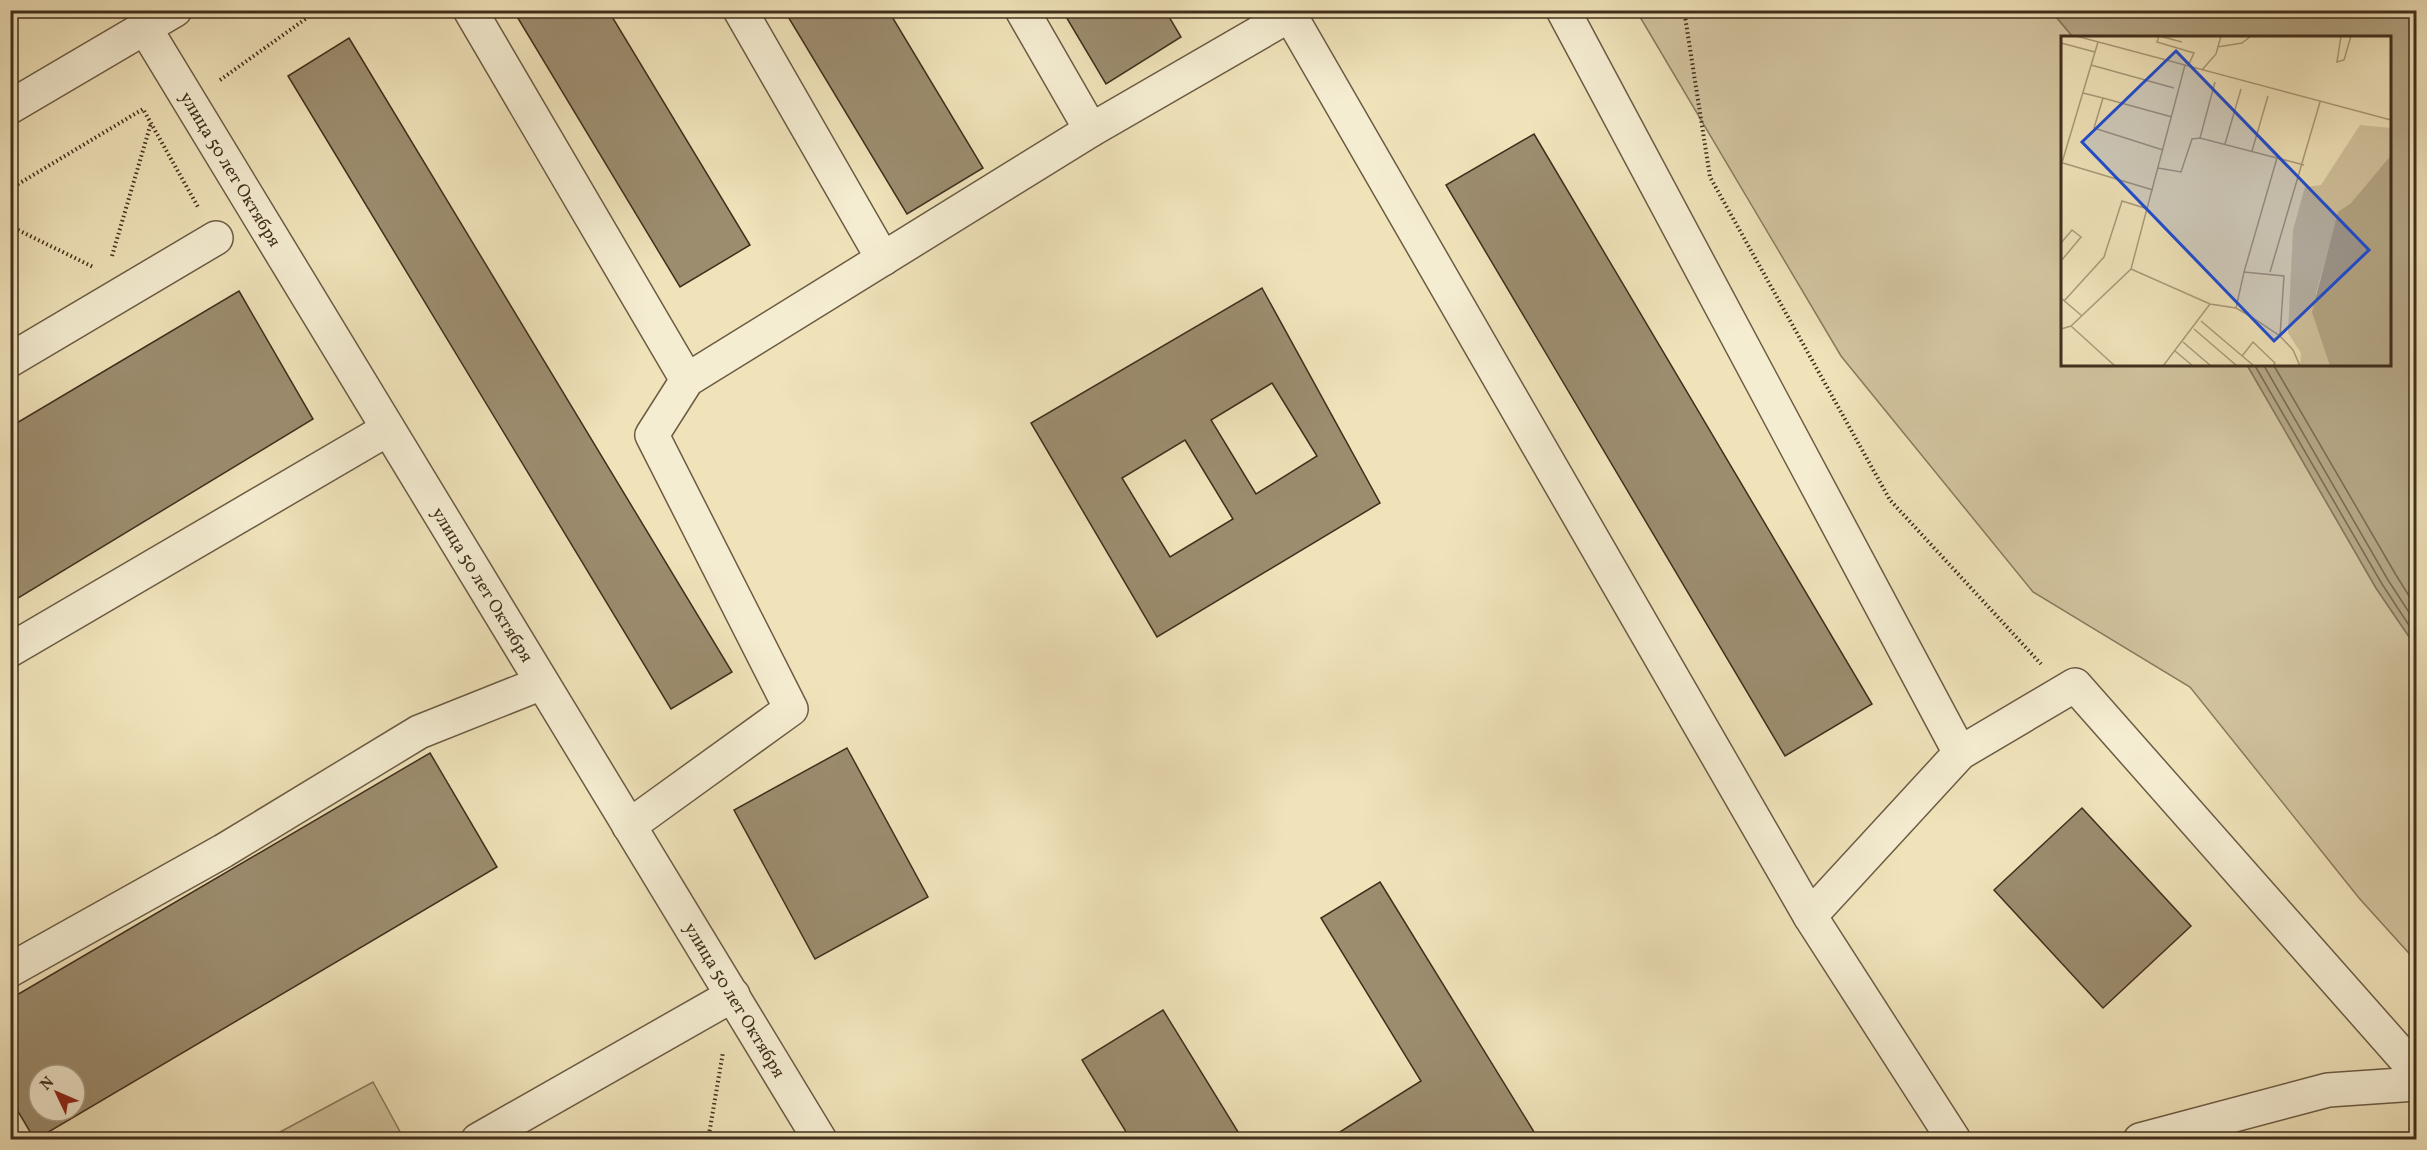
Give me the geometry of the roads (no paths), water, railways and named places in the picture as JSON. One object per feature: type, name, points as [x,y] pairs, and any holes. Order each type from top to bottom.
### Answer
[{"type":"street","points":[[470,10],[687,380]]},
{"type":"street","points":[[740,10],[883,260]]},
{"type":"street","points":[[1022,10],[1091,130]]},
{"type":"street","points":[[1563,10],[1960,753]]},
{"type":"street","points":[[629,826],[791,709],[652,435],[687,380],[1091,130],[1293,13],[1810,916],[1954,1140]]},
{"type":"street","points":[[10,107],[164,16]]},
{"type":"street","name":"улица 50 лет Октября","points":[[164,16],[190,101],[820,1140]]},
{"type":"street","points":[[10,360],[216,238]]},
{"type":"street","points":[[10,650],[388,429]]},
{"type":"street","points":[[10,970],[223,851],[419,732],[542,683]]},
{"type":"street","points":[[1810,916],[1960,753],[2075,685],[2416,1071]]},
{"type":"street","points":[[478,1140],[733,995]]},
{"type":"street","points":[[2140,1140],[2328,1090],[2416,1084]]},
{"type":"water","points":[[2051,11],[2416,11],[2416,647],[2376,588],[2248,366],[2391,366],[2391,36],[2072,36]]}]
